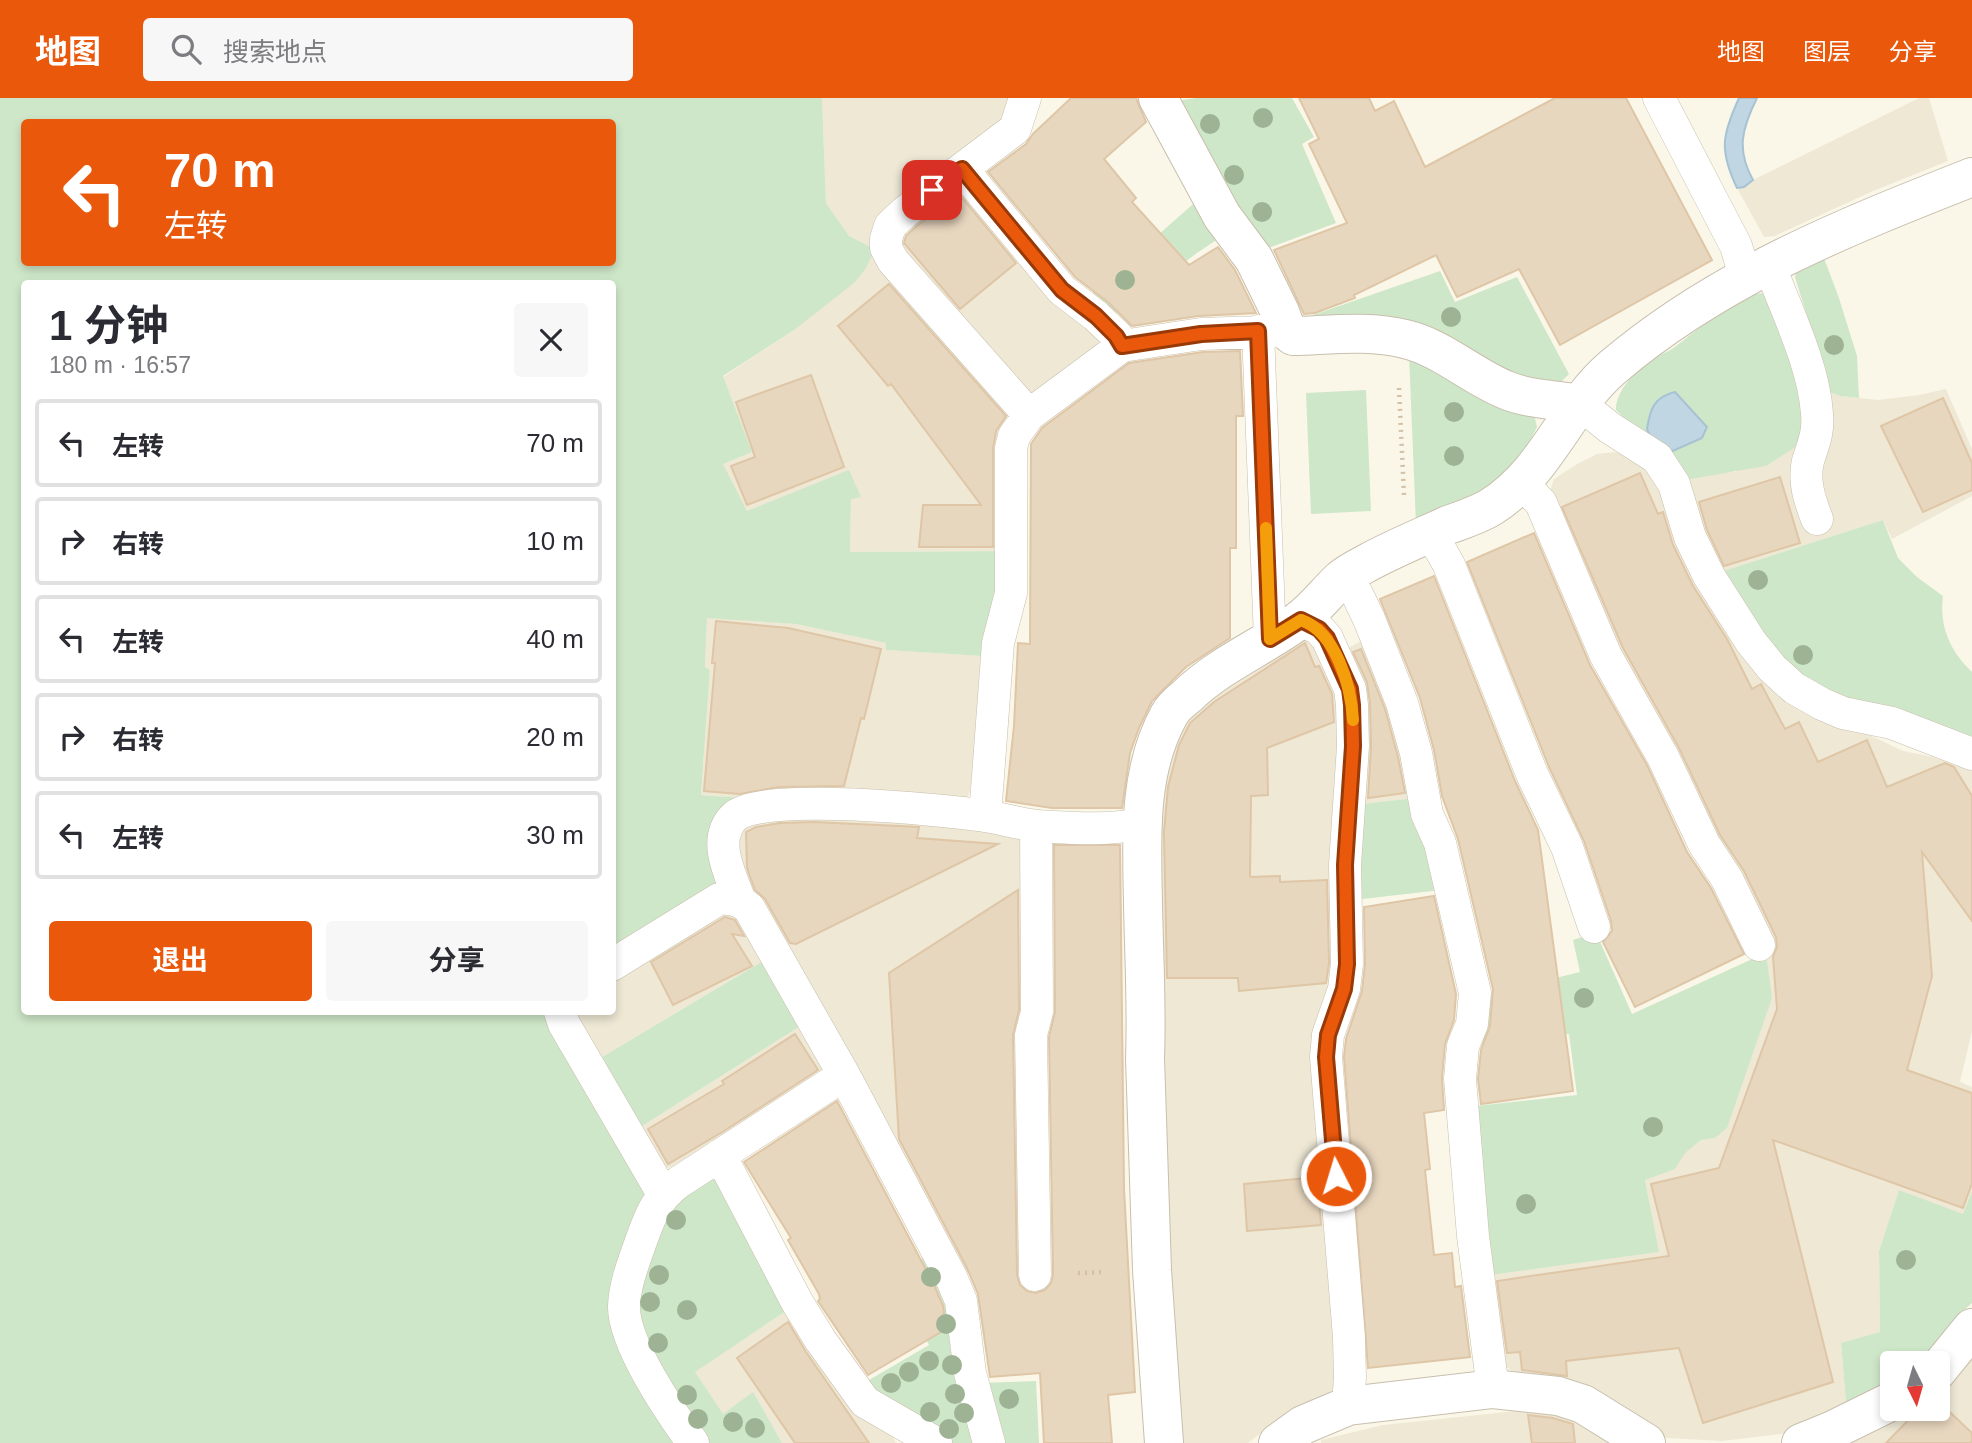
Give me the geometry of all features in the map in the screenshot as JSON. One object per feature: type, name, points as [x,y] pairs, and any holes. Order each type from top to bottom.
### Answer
[{"type":"street","points":[[1158,98],[1222,216],[1254,259],[1280,312],[1272,331],[1293,335],[1367,334],[1408,340],[1442,354],[1505,390],[1544,401],[1580,404]]},
{"type":"street","points":[[1164,1443],[1152,1270],[1145,1058],[1147,1031],[1143,800],[1150,760],[1170,712],[1202,681],[1285,629],[1344,577],[1370,561],[1489,508],[1522,483],[1580,404],[1610,369],[1652,336],[1757,270],[1884,211],[1972,177]]},
{"type":"street","points":[[1950,1355],[1972,1328]]},
{"type":"street","points":[[1278,1443],[1303,1425],[1348,1406],[1493,1389],[1558,1396],[1583,1404],[1646,1443]]},
{"type":"street","points":[[1801,1443],[1880,1407]]},
{"type":"lane","points":[[1025,98],[1015,129],[932,190],[890,226],[886,248],[906,277],[1029,415]]},
{"type":"lane","points":[[1659,98],[1736,246],[1757,270],[1803,354],[1817,412],[1817,431],[1808,463],[1807,480],[1808,498],[1817,519]]},
{"type":"lane","points":[[962,169],[1062,290],[1096,316],[1122,346]]},
{"type":"lane","points":[[985,816],[998,643],[1011,593],[1014,436],[1029,415],[1122,346],[1201,334],[1272,331],[1285,629],[1319,629],[1327,638],[1350,689],[1352,705],[1353,746],[1345,865],[1347,964],[1344,989],[1328,1035],[1326,1057],[1349,1337],[1348,1406]]},
{"type":"lane","points":[[1580,404],[1610,428],[1657,458],[1674,484],[1690,537],[1709,576],[1751,642],[1772,668],[1794,688],[1822,705],[1843,713],[1892,723],[1972,754]]},
{"type":"lane","points":[[1522,483],[1541,503],[1606,656],[1663,757],[1704,844],[1727,879],[1759,945]]},
{"type":"lane","points":[[1428,534],[1440,549],[1455,578],[1532,774],[1567,847],[1594,927]]},
{"type":"lane","points":[[1344,577],[1357,594],[1369,619],[1402,703],[1416,753],[1427,814],[1440,843],[1475,993],[1472,1024],[1463,1046],[1460,1079],[1473,1236],[1493,1389]]},
{"type":"lane","points":[[740,901],[727,868],[723,849],[725,831],[735,816],[755,806],[842,803],[985,816],[1036,825],[1119,828],[1144,823]]},
{"type":"lane","points":[[1035,1275],[1031,1035],[1037,1012],[1036,825]]},
{"type":"lane","points":[[616,963],[719,899],[730,898],[749,908],[844,1075],[961,1301],[970,1373],[989,1443]]},
{"type":"lane","points":[[561,1015],[663,1194]]},
{"type":"lane","points":[[693,1443],[646,1368],[631,1338],[624,1308],[629,1275],[654,1208],[663,1194],[844,1075]]},
{"type":"lane","points":[[720,1155],[797,1302],[865,1402],[936,1443]]},
{"type":"path","points":[[1399,376],[1404,496]]},
{"type":"shaded area","points":[[822,98],[1019,98],[1009,124],[884,220],[1011,405],[1005,551],[850,552],[851,498],[747,511],[722,464],[752,452],[723,377],[797,328],[875,249],[849,236],[826,203]]},
{"type":"shaded area","points":[[1919,98],[1929,98],[1948,161],[1873,191],[1775,236],[1764,237],[1737,188],[1744,187],[1753,180]]},
{"type":"shaded area","points":[[959,180],[1105,344],[1041,397],[1028,393],[899,256],[894,232]]},
{"type":"shaded area","points":[[1946,389],[1972,449],[1972,496],[1892,539],[1883,520],[1717,573],[1685,480],[1708,474],[1736,472],[1823,390],[1840,396],[1878,400]]},
{"type":"shaded area","points":[[1615,452],[1631,457],[1643,466],[1667,504],[1683,541],[1865,733],[1903,751],[1933,757],[1972,771],[1972,1031],[1960,1082],[1972,1087],[1972,1191],[1963,1215],[1899,1190],[1879,1251],[1880,1332],[1841,1344],[1846,1403],[1808,1425],[1781,1434],[1722,1441],[1667,1438],[1645,1430],[1584,1383],[1513,1372],[1504,1365],[1491,1275],[1658,1252],[1645,1179],[1675,1169],[1684,1153],[1701,1140],[1715,1138],[1772,998],[1641,706],[1550,491],[1554,479],[1579,463],[1597,454]]},
{"type":"shaded area","points":[[707,617],[796,624],[887,643],[887,650],[982,656],[976,740],[967,799],[770,800],[701,795],[710,670],[705,667]]},
{"type":"shaded area","points":[[1314,634],[1341,689],[1334,957],[1329,985],[1321,1005],[1315,1042],[1339,1380],[1331,1391],[1316,1402],[1276,1421],[1248,1443],[1174,1443],[1157,790],[1192,705]]},
{"type":"shaded area","points":[[1367,641],[1415,798],[1362,804],[1345,650],[1359,642]]},
{"type":"shaded area","points":[[768,814],[930,820],[1018,837],[1024,843],[1025,1269],[960,1273],[754,909],[736,859],[742,828]]},
{"type":"shaded area","points":[[733,904],[768,958],[597,1060],[570,1015],[616,1015],[616,973]]},
{"type":"shaded area","points":[[805,1023],[827,1062],[824,1076],[672,1167],[664,1168],[639,1128]]},
{"type":"shaded area","points":[[789,1309],[890,1431],[896,1443],[782,1443],[753,1393],[723,1415],[694,1372]]},
{"type":"shaded area","points":[[1972,1354],[1972,1443],[1840,1443],[1880,1421],[1950,1421],[1950,1375]]},
{"type":"shaded area","points":[[1536,1409],[1563,1414],[1622,1443],[1321,1443],[1321,1440],[1383,1425]]},
{"type":"green space","points":[[0,98],[822,98],[826,203],[849,236],[875,249],[866,268],[855,282],[797,328],[723,376],[752,452],[723,464],[747,511],[849,470],[861,497],[851,499],[850,552],[1005,551],[982,656],[886,650],[886,643],[796,624],[707,618],[705,667],[710,670],[701,795],[770,800],[728,813],[726,884],[616,954],[616,280],[21,280],[21,1015],[556,1015],[648,1183],[622,1272],[683,1443],[0,1443]]},
{"type":"green space","points":[[1196,98],[1292,98],[1314,137],[1302,144],[1336,223],[1263,250],[1169,102]]},
{"type":"green space","points":[[1201,197],[1224,235],[1110,318],[1088,297]]},
{"type":"green space","points":[[1824,258],[1857,356],[1859,398],[1840,396],[1823,390],[1823,368],[1795,277],[1798,267]]},
{"type":"green space","points":[[1440,271],[1455,302],[1517,277],[1569,374],[1560,383],[1547,386],[1293,322]]},
{"type":"green space","points":[[1764,293],[1805,395],[1800,444],[1766,466],[1685,480],[1668,453],[1702,438],[1675,392],[1662,397],[1654,405],[1647,429],[1652,441],[1616,410],[1619,397],[1631,377],[1651,360],[1672,349],[1728,307],[1752,295]]},
{"type":"green space","points":[[1409,354],[1534,414],[1537,427],[1515,470],[1479,495],[1416,525]]},
{"type":"green space","points":[[1366,390],[1371,511],[1311,514],[1306,393]]},
{"type":"green space","points":[[1883,520],[1898,558],[1917,577],[1943,596],[1943,618],[1948,637],[1952,647],[1972,672],[1972,743],[1848,704],[1801,681],[1717,573]]},
{"type":"green space","points":[[1415,798],[1441,890],[1354,900],[1362,804]]},
{"type":"green space","points":[[1591,934],[1598,937],[1632,1014],[1766,954],[1772,998],[1727,1128],[1715,1138],[1701,1140],[1685,1153],[1675,1169],[1645,1180],[1659,1252],[1491,1275],[1476,1106],[1577,1095],[1569,1034],[1482,1044],[1487,995],[1580,972],[1573,940]]},
{"type":"green space","points":[[768,958],[805,1023],[639,1128],[597,1060]]},
{"type":"green space","points":[[712,1171],[789,1309],[695,1372],[723,1414],[753,1392],[782,1443],[701,1443],[638,1337],[638,1276],[655,1222]]},
{"type":"green space","points":[[1899,1190],[1963,1214],[1972,1191],[1972,1303],[1956,1317],[1934,1351],[1880,1351],[1880,1388],[1846,1403],[1841,1343],[1880,1332],[1879,1251]]},
{"type":"green space","points":[[928,1254],[946,1280],[983,1443],[946,1443],[880,1396],[869,1380],[929,1345],[892,1279]]},
{"type":"green space","points":[[1036,1381],[1039,1443],[997,1443],[979,1383]]},
{"type":"water","points":[[1739,98],[1757,98],[1743,139],[1744,159],[1753,180],[1744,187],[1737,188],[1727,163],[1725,143],[1729,122]]},
{"type":"water","points":[[1675,392],[1707,427],[1702,438],[1668,453],[1652,441],[1647,429],[1654,405],[1662,397]]},
{"type":"building","points":[[1071,98],[1136,98],[1146,122],[1104,159],[1136,198],[1132,202],[1189,265],[1218,247],[1235,270],[1256,313],[1198,316],[1132,326],[1109,303],[1075,277],[988,172],[1026,144]]},
{"type":"building","points":[[1299,98],[1369,98],[1375,111],[1394,101],[1425,167],[1555,98],[1626,98],[1712,260],[1560,345],[1519,269],[1457,297],[1436,255],[1354,295],[1355,298],[1315,313],[1304,314],[1274,250],[1347,223],[1309,144],[1319,139]]},
{"type":"building","points":[[959,194],[1016,263],[960,309],[904,243],[906,236],[917,226]]},
{"type":"building","points":[[889,284],[1006,416],[996,431],[993,448],[993,547],[919,547],[923,505],[981,505],[891,384],[888,386],[838,326]]},
{"type":"building","points":[[1240,351],[1243,416],[1236,416],[1236,548],[1230,548],[1230,638],[1186,667],[1152,701],[1130,753],[1122,808],[1052,808],[1006,801],[1014,726],[1018,643],[1030,644],[1031,444],[1042,428],[1129,363],[1203,352]]},
{"type":"building","points":[[811,375],[844,467],[747,505],[731,466],[755,457],[736,402]]},
{"type":"building","points":[[1943,398],[1972,463],[1972,490],[1923,512],[1881,426]]},
{"type":"building","points":[[1640,473],[1658,514],[1663,512],[1673,545],[1693,586],[1727,639],[1752,689],[1761,684],[1785,729],[1799,722],[1818,762],[1867,740],[1887,787],[1945,763],[1954,767],[1972,796],[1972,921],[1922,852],[1932,976],[1907,1070],[1972,1093],[1972,1183],[1963,1208],[1773,1140],[1833,1382],[1703,1423],[1679,1348],[1566,1361],[1567,1376],[1522,1370],[1520,1352],[1507,1353],[1497,1281],[1669,1256],[1651,1184],[1719,1168],[1777,1009],[1773,957],[1777,947],[1776,937],[1744,871],[1720,835],[1679,748],[1623,648],[1562,507]]},
{"type":"building","points":[[1780,477],[1800,543],[1724,566],[1707,530],[1699,502]]},
{"type":"building","points":[[1534,533],[1590,665],[1647,765],[1687,852],[1711,888],[1744,954],[1635,1007],[1603,942],[1612,931],[1611,921],[1584,841],[1549,767],[1467,562]]},
{"type":"building","points":[[1434,576],[1515,781],[1538,830],[1573,1091],[1481,1104],[1478,1079],[1481,1050],[1490,1026],[1493,989],[1458,839],[1442,796],[1434,750],[1420,698],[1380,599]]},
{"type":"building","points":[[716,621],[788,628],[881,649],[844,786],[778,787],[740,794],[704,791]]},
{"type":"building","points":[[1305,643],[1315,667],[1319,666],[1332,694],[1334,722],[1267,748],[1268,795],[1251,796],[1250,877],[1280,876],[1280,882],[1327,880],[1329,963],[1326,983],[1239,991],[1238,978],[1167,978],[1164,832],[1168,787],[1179,745],[1190,723],[1214,702]]},
{"type":"building","points":[[1361,649],[1385,709],[1405,793],[1368,798],[1370,703],[1367,682],[1353,652]]},
{"type":"building","points":[[780,823],[919,827],[917,838],[998,844],[796,944],[790,943],[765,899],[755,890],[747,867],[746,832],[756,827]]},
{"type":"building","points":[[1054,845],[1120,845],[1124,1189],[1135,1392],[1108,1395],[1112,1443],[1044,1443],[1040,1373],[990,1377],[978,1294],[899,1139],[889,973],[1018,890],[1019,1010],[1013,1035],[1017,1275],[1020,1285],[1027,1291],[1036,1293],[1045,1290],[1053,1275],[1049,1037],[1055,1012]]},
{"type":"building","points":[[1434,896],[1456,994],[1454,1020],[1445,1044],[1442,1078],[1444,1110],[1424,1113],[1430,1169],[1425,1170],[1434,1255],[1452,1253],[1455,1287],[1461,1286],[1470,1357],[1368,1368],[1344,1057],[1346,1039],[1362,991],[1365,964],[1364,907]]},
{"type":"building","points":[[725,917],[735,920],[744,936],[732,934],[752,966],[673,1005],[651,962]]},
{"type":"building","points":[[795,1034],[818,1070],[668,1164],[648,1129],[724,1084],[722,1081]]},
{"type":"building","points":[[837,1101],[934,1285],[943,1306],[946,1329],[868,1375],[818,1301],[819,1294],[788,1240],[791,1238],[744,1162]]},
{"type":"building","points":[[1317,1177],[1321,1225],[1247,1231],[1244,1184]]},
{"type":"building","points":[[788,1322],[869,1443],[795,1443],[737,1358]]},
{"type":"building","points":[[1950,1412],[1972,1433],[1972,1443],[1886,1443],[1907,1421],[1950,1421]]},
{"type":"building","points":[[1528,1415],[1573,1424],[1575,1443],[1532,1443]]},
{"type":"slow traffic","points":[[1266,528],[1270,639],[1301,620],[1319,629],[1327,638],[1350,689],[1353,720]]},
{"type":"route","points":[[932,190],[962,169],[1062,290],[1096,316],[1122,346],[1201,334],[1258,331],[1270,639],[1301,620],[1319,629],[1327,638],[1350,689],[1352,705],[1353,746],[1345,865],[1347,964],[1344,989],[1328,1035],[1326,1057],[1336,1176]]}]
